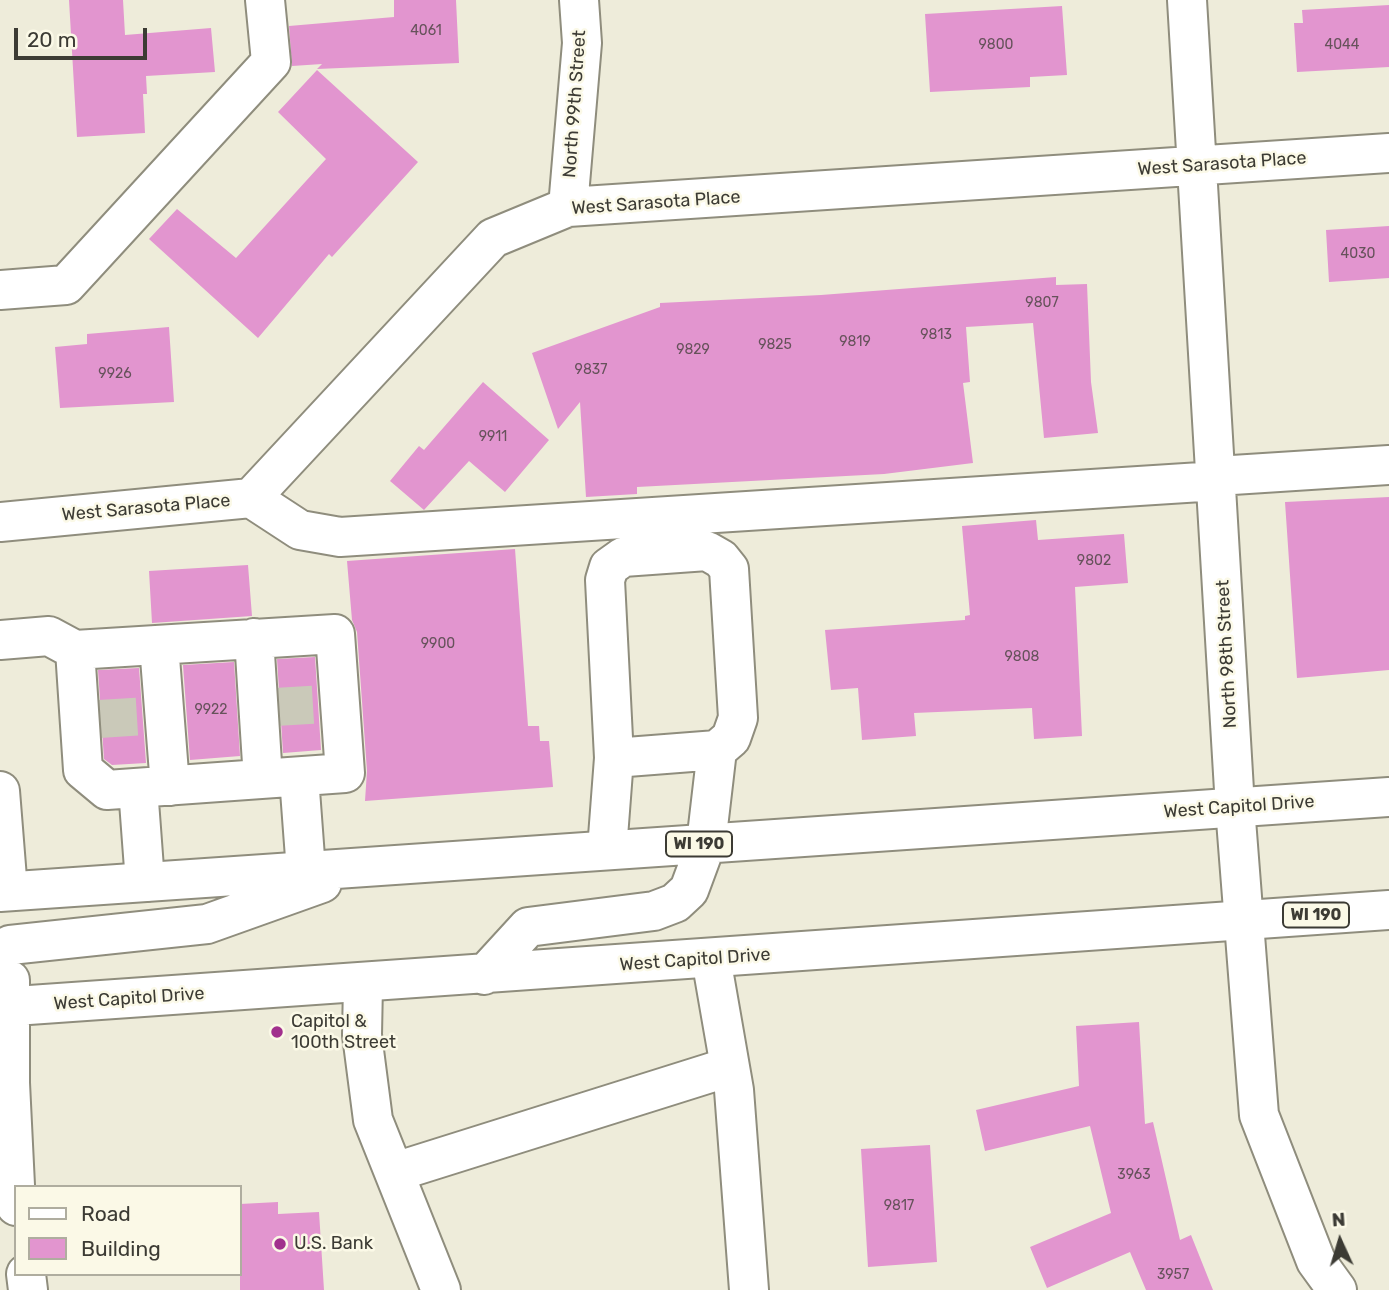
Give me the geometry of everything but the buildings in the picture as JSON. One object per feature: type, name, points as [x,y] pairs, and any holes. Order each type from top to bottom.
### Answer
[{"type":"main road","points":[[0,290],[66,285],[271,62],[265,0]]},
{"type":"main road","name":"North 99th Street","points":[[568,207],[582,43],[579,0]]},
{"type":"main road","name":"North 98th Street","points":[[1187,0],[1235,807],[1259,1115],[1316,1261],[1337,1290]]},
{"type":"main road","name":"West Sarasota Place","points":[[0,522],[251,498],[493,238],[568,207],[1389,153]]},
{"type":"main road","points":[[251,498],[300,530],[340,537],[1217,479],[1389,465]]},
{"type":"main road","points":[[607,850],[614,758],[605,580],[609,567],[623,557],[707,551],[721,559],[729,569],[738,718],[731,738],[717,750],[614,758]]},
{"type":"main road","points":[[0,640],[49,636],[75,650],[335,634],[332,703],[345,774],[107,790],[83,770],[89,720],[75,650]]},
{"type":"main road","points":[[254,638],[281,778],[306,871]]},
{"type":"main road","points":[[145,882],[154,787],[159,645]]},
{"type":"main road","points":[[484,975],[528,927],[654,911],[675,903],[689,890],[706,844],[717,750]]},
{"type":"main road","points":[[0,791],[5,1007],[15,1185]]},
{"type":"main road","name":"West Capitol Drive","points":[[3,893],[1389,797]]},
{"type":"main road","points":[[5,949],[207,923],[370,866]]},
{"type":"main road","name":"West Capitol Drive","points":[[5,1007],[363,984],[1389,909]]},
{"type":"main road","points":[[711,958],[729,1067],[749,1290]]},
{"type":"main road","points":[[363,984],[362,1035],[373,1120],[442,1290]]},
{"type":"main road","points":[[395,1172],[729,1067]]},
{"type":"tunnel","points":[[275,707],[325,704]]},
{"type":"tunnel","points":[[99,719],[147,716]]},
{"type":"place","name":"Capitol & 100th Street","points":[[277,1032]]},
{"type":"place","name":"U.S. Bank","points":[[280,1244]]}]
